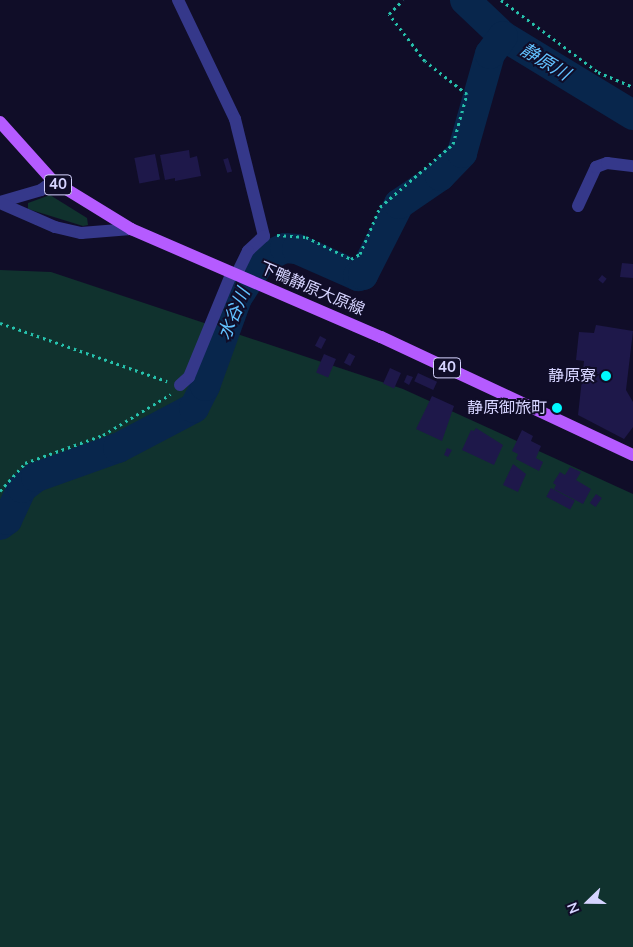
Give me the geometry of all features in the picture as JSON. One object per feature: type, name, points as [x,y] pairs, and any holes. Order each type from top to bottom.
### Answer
[{"type":"main road","name":"下鴨静原大原線","points":[[0,122],[53,181],[131,229],[381,337],[633,455]]},
{"type":"street","points":[[178,0],[235,119],[264,236],[248,251],[234,273],[189,376],[180,385]]},
{"type":"street","points":[[578,206],[596,167],[606,163],[633,166]]},
{"type":"street","points":[[0,202],[41,190],[53,181]]},
{"type":"street","points":[[0,202],[55,227],[81,233],[131,229]]},
{"type":"path","points":[[264,236],[306,237],[351,259],[360,254],[380,207],[452,144],[467,94],[425,61],[389,14],[403,0]]},
{"type":"path","points":[[501,0],[598,72],[633,87]]},
{"type":"path","points":[[0,323],[180,385],[167,399],[103,435],[25,463],[0,491]]},
{"type":"green space","points":[[50,195],[87,218],[88,225],[83,226],[28,209],[28,203]]},
{"type":"green space","points":[[0,270],[51,272],[403,389],[633,494],[633,947],[0,947]]},
{"type":"building","points":[[189,150],[190,158],[197,156],[201,176],[175,181],[175,178],[165,180],[160,155]]},
{"type":"building","points":[[155,154],[160,180],[139,184],[134,158]]},
{"type":"building","points":[[228,158],[232,171],[227,173],[223,159]]},
{"type":"building","points":[[622,263],[633,264],[633,278],[620,277]]},
{"type":"building","points":[[602,275],[607,279],[603,283],[598,280]]},
{"type":"building","name":"静原寮","points":[[596,325],[633,331],[626,390],[633,402],[633,427],[624,439],[578,415],[584,361],[576,360],[579,332],[594,333]]},
{"type":"building","points":[[320,336],[326,339],[321,349],[315,346]]},
{"type":"building","points":[[349,353],[355,356],[350,366],[344,363]]},
{"type":"building","points":[[324,354],[336,359],[328,377],[316,372]]},
{"type":"building","points":[[390,368],[401,373],[394,388],[383,384]]},
{"type":"building","points":[[418,373],[437,382],[433,390],[414,381]]},
{"type":"building","points":[[407,375],[413,377],[409,385],[404,382]]},
{"type":"building","points":[[432,396],[454,406],[442,441],[416,429]]},
{"type":"building","points":[[476,428],[503,445],[494,465],[462,450],[471,430],[474,431]]},
{"type":"building","points":[[522,430],[533,436],[531,441],[541,446],[536,458],[543,462],[539,471],[516,459],[518,454],[512,451]]},
{"type":"building","points":[[447,448],[452,450],[448,457],[444,455]]},
{"type":"building","points":[[513,464],[526,474],[518,492],[503,485]]},
{"type":"building","points":[[570,467],[581,472],[576,480],[591,489],[583,504],[554,489],[556,485],[553,483],[560,472],[565,475]]},
{"type":"building","points":[[551,488],[575,501],[570,510],[546,497]]},
{"type":"building","points":[[596,494],[602,498],[596,507],[590,503]]},
{"type":"waterway","name":"静原川","points":[[465,0],[503,36],[633,115]]},
{"type":"waterway","name":"水谷川","points":[[0,525],[7,520],[22,488],[36,477],[118,448],[194,408],[205,386],[237,298],[262,259],[285,248],[297,249],[358,276],[363,275],[399,204],[440,176],[462,153],[490,54],[503,36]]},
{"type":"place","name":"静原寮","points":[[606,376]]},
{"type":"place","name":"静原御旅町","points":[[557,408]]}]
